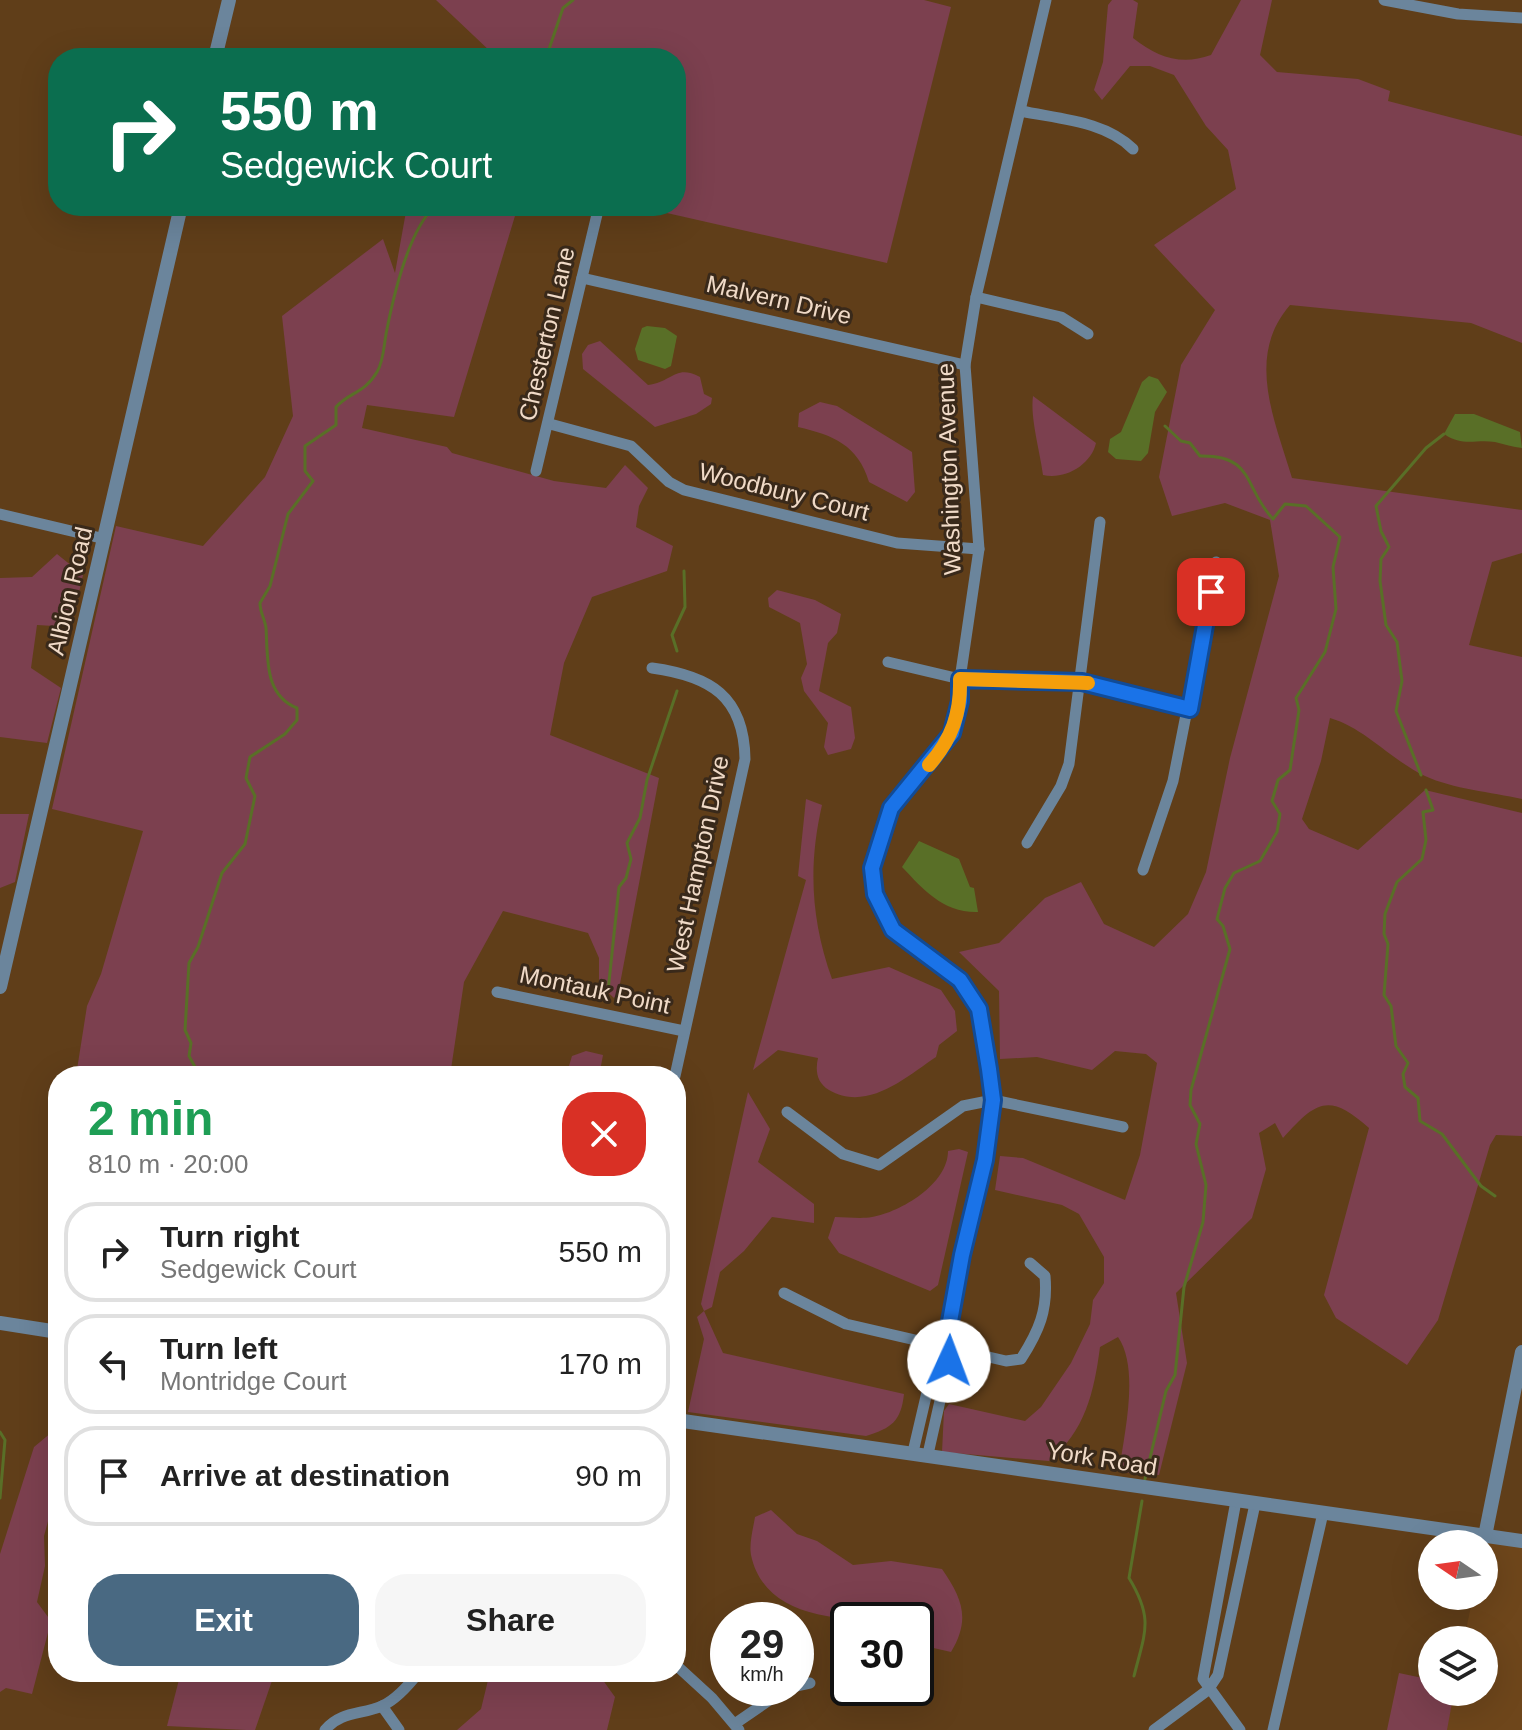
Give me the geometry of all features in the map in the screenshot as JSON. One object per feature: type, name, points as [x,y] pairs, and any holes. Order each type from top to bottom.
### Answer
[{"type":"street","points":[[217,48],[229,0]]},
{"type":"street","name":"Washington Avenue","points":[[920,1453],[935,1358],[945,1349],[962,1255],[985,1160],[993,1100],[979,1009],[960,980],[893,930],[875,894],[872,868],[891,808],[952,733],[960,701],[960,679],[979,549],[965,365],[976,297],[1046,0]]},
{"type":"street","points":[[1384,0],[1458,14],[1522,18]]},
{"type":"street","points":[[1021,111],[1102,128],[1121,137],[1133,149]]},
{"type":"street","name":"Albion Road","points":[[0,987],[179,216]]},
{"type":"street","name":"Chesterton Lane","points":[[536,471],[550,424],[597,216]]},
{"type":"street","name":"Malvern Drive","points":[[582,278],[965,365]]},
{"type":"street","points":[[976,297],[1061,317],[1088,334]]},
{"type":"street","name":"Woodbury Court","points":[[550,424],[631,446],[669,482],[684,490],[897,543],[979,549]]},
{"type":"street","points":[[0,514],[105,539]]},
{"type":"street","points":[[1027,843],[1061,786],[1069,764],[1082,682],[1100,522]]},
{"type":"street","points":[[1143,870],[1173,781],[1190,709],[1216,562]]},
{"type":"street","points":[[888,662],[960,679],[1082,682],[1190,709]]},
{"type":"street","name":"West Hampton Drive","points":[[652,668],[688,673],[724,695],[737,712],[745,731],[745,759],[677,1066]]},
{"type":"street","name":"Montauk Point","points":[[497,992],[684,1031]]},
{"type":"street","points":[[787,1112],[843,1154],[879,1165],[963,1106],[993,1100],[1123,1127]]},
{"type":"street","points":[[784,1293],[846,1324],[1006,1361],[1021,1359],[1040,1330],[1047,1299],[1045,1276],[1030,1263]]},
{"type":"street","points":[[0,1323],[48,1330]]},
{"type":"street","points":[[1486,1530],[1522,1352]]},
{"type":"street","name":"York Road","points":[[686,1421],[1443,1530]]},
{"type":"street","points":[[1236,1501],[1203,1679],[1208,1690],[1240,1730]]},
{"type":"street","points":[[1154,1730],[1208,1690],[1218,1675],[1255,1504]]},
{"type":"street","points":[[1273,1730],[1323,1513]]},
{"type":"street","name":"York Road","points":[[1498,1538],[1522,1541]]},
{"type":"street","points":[[686,1675],[737,1727],[764,1706]]},
{"type":"street","points":[[325,1730],[351,1712],[382,1706],[411,1682]]},
{"type":"street","points":[[382,1706],[399,1730]]},
{"type":"shaded area","points":[[436,0],[924,0],[951,7],[887,263],[680,216],[686,216],[686,48],[487,48]]},
{"type":"shaded area","points":[[1112,0],[1133,0],[1138,3],[1133,38],[1160,55],[1190,60],[1211,55],[1241,0],[1272,0],[1260,55],[1277,72],[1358,79],[1390,91],[1388,101],[1522,136],[1522,343],[1471,323],[1290,305],[1276,325],[1266,367],[1272,411],[1292,478],[1522,510],[1522,553],[1492,562],[1469,645],[1522,657],[1522,799],[1460,787],[1425,776],[1355,729],[1330,718],[1321,761],[1302,819],[1309,829],[1358,850],[1425,790],[1522,813],[1522,1136],[1496,1135],[1490,1145],[1438,1320],[1407,1365],[1336,1318],[1324,1295],[1369,1128],[1343,1109],[1323,1106],[1305,1116],[1283,1138],[1275,1123],[1259,1133],[1266,1169],[1252,1218],[1176,1293],[1187,1363],[1159,1475],[1119,1472],[1129,1384],[1125,1350],[1118,1337],[1100,1347],[1086,1410],[1071,1437],[1049,1461],[942,1452],[944,1411],[949,1404],[1025,1421],[1041,1407],[1071,1363],[1090,1324],[1093,1300],[1104,1283],[1104,1257],[1079,1214],[1062,1205],[995,1190],[1000,1156],[1023,1158],[1125,1200],[1140,1155],[1157,1063],[1146,1054],[1115,1051],[1092,1070],[1037,1057],[1000,1059],[999,991],[959,952],[999,943],[1045,898],[1081,882],[1104,924],[1154,947],[1188,914],[1206,872],[1230,758],[1279,576],[1270,520],[1225,503],[1172,516],[1159,477],[1181,365],[1215,310],[1154,245],[1236,189],[1228,150],[1206,126],[1174,75],[1150,66],[1130,66],[1102,100],[1094,90],[1103,62],[1108,5]]},
{"type":"shaded area","points":[[405,216],[515,216],[454,417],[367,405],[362,428],[447,447],[452,453],[554,481],[606,488],[625,465],[648,488],[639,506],[636,527],[673,546],[667,571],[592,597],[564,663],[550,735],[659,778],[619,989],[614,998],[599,984],[599,958],[588,933],[503,911],[464,982],[451,1066],[78,1066],[87,1006],[101,974],[143,831],[52,809],[116,526],[203,546],[265,477],[293,416],[282,316],[383,239],[395,273]]},
{"type":"shaded area","points":[[642,328],[665,328],[677,336],[671,366],[665,369],[638,360],[635,349]]},
{"type":"shaded area","points":[[600,341],[648,385],[685,372],[700,377],[704,394],[712,398],[711,404],[696,414],[655,427],[583,369],[582,354],[588,345]]},
{"type":"shaded area","points":[[1149,376],[1158,379],[1167,392],[1155,412],[1148,453],[1141,461],[1116,459],[1108,452],[1110,439],[1121,432],[1142,382]]},
{"type":"shaded area","points":[[1033,396],[1096,443],[1089,458],[1076,469],[1060,475],[1043,475],[1034,424]]},
{"type":"shaded area","points":[[820,402],[837,406],[912,452],[915,492],[907,502],[869,482],[851,450],[833,438],[798,427],[799,413]]},
{"type":"shaded area","points":[[1455,414],[1474,414],[1520,432],[1522,448],[1451,438],[1444,434]]},
{"type":"shaded area","points":[[57,554],[83,575],[71,627],[37,625],[31,668],[61,688],[47,743],[0,737],[0,578],[32,577]]},
{"type":"shaded area","points":[[777,590],[815,600],[841,614],[837,633],[828,643],[819,691],[851,707],[855,738],[851,749],[828,755],[824,747],[828,723],[804,691],[801,678],[807,664],[800,623],[769,607],[768,598]]},
{"type":"shaded area","points":[[806,799],[822,805],[813,871],[814,893],[820,936],[832,979],[889,967],[941,990],[955,1011],[957,1031],[939,1045],[936,1057],[899,1082],[871,1095],[843,1096],[829,1090],[818,1076],[818,1058],[778,1050],[753,1070],[806,880],[798,876]]},
{"type":"shaded area","points":[[0,814],[29,814],[15,882],[0,888]]},
{"type":"shaded area","points":[[919,841],[959,859],[970,887],[974,888],[978,912],[944,904],[902,867]]},
{"type":"shaded area","points":[[586,1051],[603,1055],[601,1066],[569,1066],[572,1056]]},
{"type":"shaded area","points":[[748,1092],[770,1129],[758,1162],[814,1204],[814,1223],[772,1217],[744,1251],[720,1272],[712,1307],[704,1311],[701,1304]]},
{"type":"shaded area","points":[[959,1149],[968,1152],[938,1285],[930,1291],[839,1253],[828,1238],[835,1217],[872,1217],[909,1203],[940,1175],[948,1151]]},
{"type":"shaded area","points":[[704,1311],[723,1353],[904,1394],[898,1417],[889,1426],[866,1436],[688,1412],[704,1339],[697,1317]]},
{"type":"shaded area","points":[[48,1435],[48,1521],[44,1536],[45,1566],[37,1602],[48,1617],[48,1633],[32,1694],[6,1688],[0,1692],[0,1554],[34,1447]]},
{"type":"shaded area","points":[[771,1510],[797,1534],[817,1541],[853,1565],[891,1561],[942,1569],[962,1609],[961,1629],[951,1652],[934,1648],[934,1602],[830,1602],[830,1616],[814,1613],[814,1602],[787,1602],[775,1595],[760,1578],[751,1555],[755,1517]]},
{"type":"shaded area","points":[[1498,1542],[1522,1546],[1522,1730],[1446,1730],[1451,1706],[1498,1706],[1498,1626],[1467,1626],[1470,1610],[1498,1610]]},
{"type":"shaded area","points":[[1399,1673],[1418,1677],[1418,1706],[1451,1706],[1447,1730],[1387,1730]]},
{"type":"shaded area","points":[[178,1682],[272,1682],[255,1730],[167,1726]]},
{"type":"shaded area","points":[[488,1682],[604,1682],[615,1697],[607,1730],[457,1730],[481,1709]]},
{"type":"waterway","points":[[549,48],[563,8],[573,0]]},
{"type":"waterway","points":[[194,1066],[189,1056],[191,1043],[185,1030],[189,963],[198,947],[222,873],[245,844],[255,796],[246,778],[250,757],[285,734],[297,720],[297,708],[286,702],[273,685],[260,603],[270,586],[288,514],[313,481],[305,471],[305,446],[336,425],[336,407],[367,385],[377,372],[398,281],[410,246],[427,216]]},
{"type":"waterway","points":[[1145,1479],[1166,1391],[1175,1375],[1184,1287],[1203,1222],[1206,1185],[1196,1144],[1200,1124],[1190,1105],[1191,1090],[1230,949],[1223,926],[1217,919],[1225,888],[1234,873],[1260,861],[1277,832],[1280,814],[1272,801],[1278,780],[1290,770],[1299,710],[1296,698],[1325,652],[1336,609],[1333,567],[1340,537],[1306,506],[1285,504],[1273,519],[1239,467],[1218,457],[1200,456],[1190,443],[1181,441],[1165,426]]},
{"type":"waterway","points":[[1421,775],[1396,711],[1402,681],[1397,642],[1386,625],[1380,581],[1381,559],[1389,547],[1381,531],[1376,506],[1426,448],[1444,434]]},
{"type":"waterway","points":[[677,651],[672,635],[685,607],[684,571]]},
{"type":"waterway","points":[[608,991],[619,887],[626,878],[631,859],[627,843],[640,818],[647,780],[677,691]]},
{"type":"waterway","points":[[1426,790],[1433,810],[1423,812],[1426,840],[1422,859],[1397,882],[1385,914],[1384,934],[1388,944],[1384,995],[1391,1006],[1396,1046],[1408,1063],[1403,1074],[1405,1087],[1418,1098],[1420,1121],[1442,1134],[1481,1186],[1495,1196]]},
{"type":"waterway","points":[[0,1432],[5,1440],[0,1498]]},
{"type":"waterway","points":[[1134,1676],[1145,1626],[1142,1604],[1129,1578],[1142,1501]]},
{"type":"slow traffic","points":[[929,765],[952,733],[960,701],[960,679],[1088,683]]},
{"type":"route","points":[[949,1361],[945,1349],[962,1255],[985,1160],[993,1100],[979,1009],[960,980],[909,945],[893,930],[875,894],[872,868],[876,845],[891,808],[952,733],[960,701],[960,679],[1082,682],[1190,709],[1211,592]]}]
